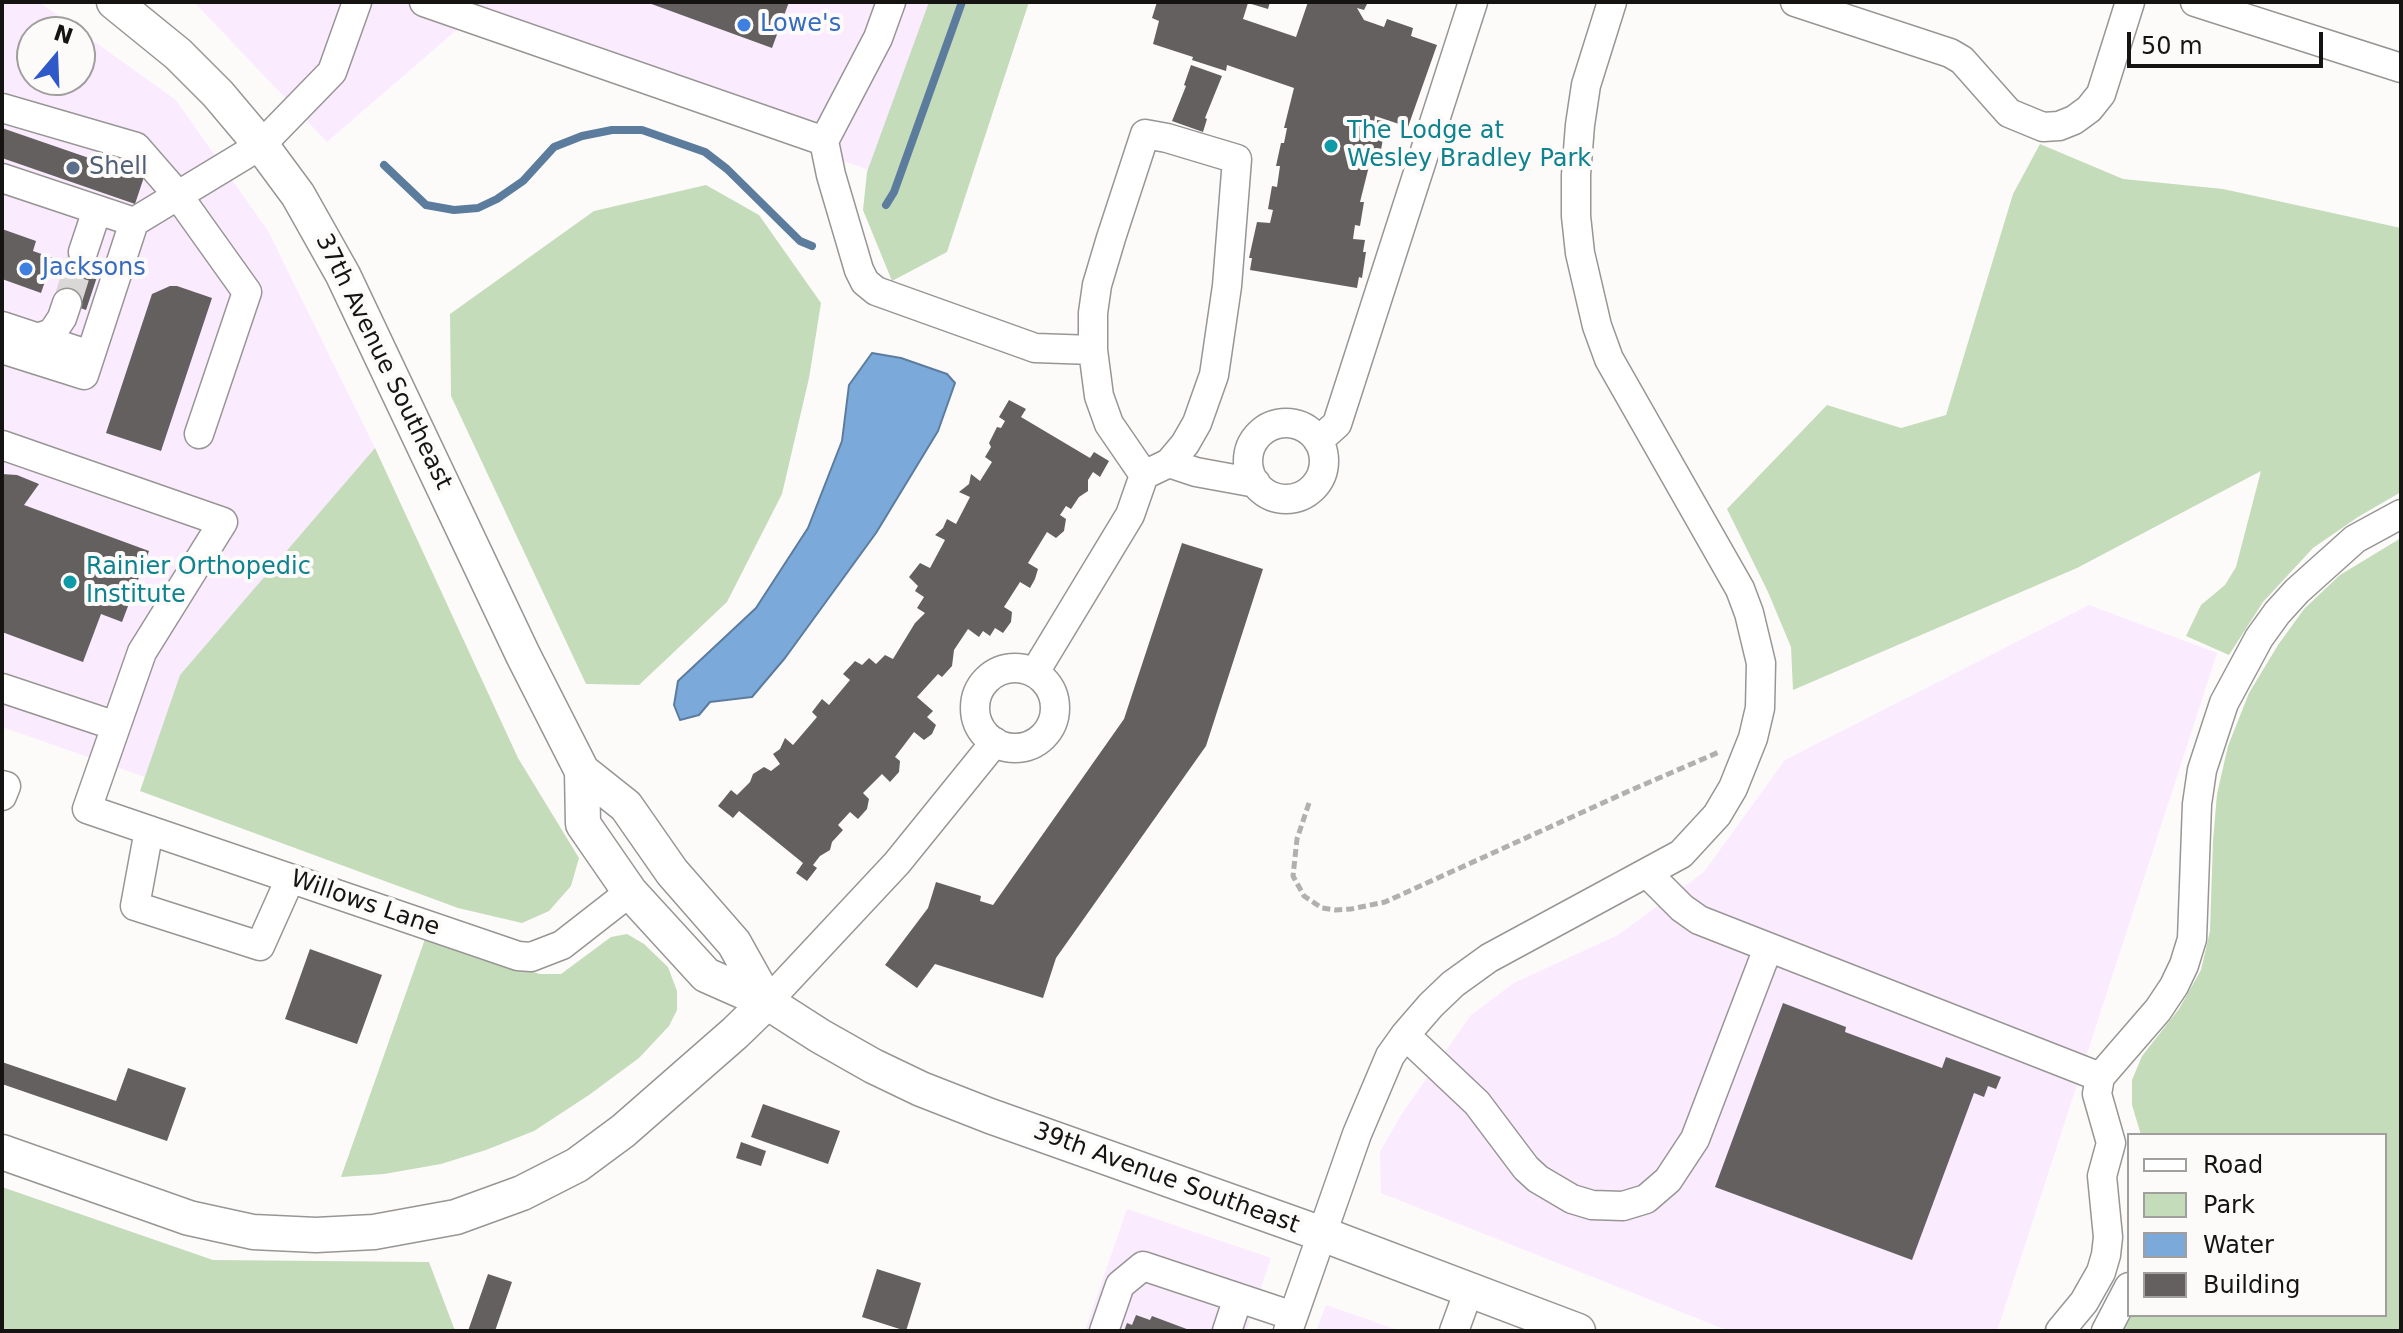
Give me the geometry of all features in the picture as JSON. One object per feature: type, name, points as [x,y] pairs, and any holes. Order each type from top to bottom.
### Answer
[{"type":"main road","name":"37th Avenue Southeast","points":[[97,2],[125,8],[178,54],[218,94],[298,195],[343,275],[523,655],[582,771],[626,806],[672,872]]},
{"type":"main road","name":"37th Avenue Southeast","points":[[582,771],[583,824],[630,892]]},
{"type":"main road","name":"39th Avenue Southeast","points":[[672,872],[734,943],[767,1002]]},
{"type":"main road","name":"39th Avenue Southeast","points":[[630,892],[706,975],[767,1002],[873,1066],[921,1089],[1322,1234],[1572,1330]]},
{"type":"main road","points":[[2,1152],[189,1218],[253,1232],[316,1235],[374,1232],[456,1217],[522,1193],[577,1165],[645,1112],[767,1002]]},
{"type":"street","points":[[2,349],[84,375],[134,222],[261,145],[332,72],[357,2]]},
{"type":"street","points":[[424,2],[824,141]]},
{"type":"street","points":[[891,2],[878,38],[824,141],[831,175],[865,282],[876,291],[1035,348],[1093,350]]},
{"type":"street","points":[[1318,441],[1337,424],[1473,2]]},
{"type":"street","points":[[1104,1331],[1120,1285],[1143,1266],[1238,1298],[1290,1324],[1376,1085],[1390,1056],[1405,1035],[1453,984],[1489,958],[1681,854],[1717,815],[1733,788],[1753,738],[1760,708],[1761,663],[1749,613],[1740,589],[1609,359],[1597,326],[1580,253],[1576,202],[1580,125],[1586,85],[1612,2]]},
{"type":"street","points":[[1795,2],[1950,53],[1962,60],[2009,113],[2043,127],[2059,126],[2074,120],[2089,109],[2101,94],[2130,2]]},
{"type":"street","points":[[2195,2],[2401,68]]},
{"type":"street","points":[[2,108],[136,147],[177,194],[247,292],[199,434]]},
{"type":"street","points":[[1035,672],[1156,469],[1185,444],[1197,423],[1214,375],[1227,286],[1237,159],[1145,134],[1097,285],[1093,350],[1099,396],[1109,424],[1156,469],[1196,472],[1256,483]]},
{"type":"street","points":[[2,178],[134,222]]},
{"type":"street","points":[[83,252],[97,210]]},
{"type":"street","points":[[37,338],[52,333],[67,303]]},
{"type":"street","points":[[2,326],[90,355]]},
{"type":"street","points":[[1288,423],[1310,431],[1323,452],[1324,464],[1315,486],[1294,498],[1281,498],[1271,496],[1256,483],[1250,473],[1249,461],[1256,438],[1265,430],[1288,423]]},
{"type":"street","points":[[2,445],[223,522],[142,652],[116,726],[2,688]]},
{"type":"street","points":[[2060,1331],[2084,1302],[2101,1272],[2106,1255],[2108,1237],[2102,1176],[2120,1147],[2097,1094],[2100,1077],[2158,1010],[2174,986],[2192,939],[2197,804],[2202,770],[2224,703],[2240,669],[2277,613],[2327,562],[2355,539],[2401,514]]},
{"type":"street","points":[[1008,668],[1035,672],[1052,691],[1055,716],[1050,728],[1042,738],[1019,748],[995,742],[984,733],[977,721],[977,694],[984,682],[1008,668]]},
{"type":"street","name":"Willows Lane","points":[[116,726],[87,809],[518,956],[531,957],[562,945],[630,892]]},
{"type":"street","points":[[767,1002],[897,863],[995,742]]},
{"type":"street","points":[[2,785],[6,786],[2,796]]},
{"type":"street","points":[[149,830],[135,906],[260,946],[290,879]]},
{"type":"street","points":[[1648,874],[1682,908],[1699,920],[2100,1077]]},
{"type":"street","points":[[1405,1035],[1477,1103],[1526,1168],[1538,1179],[1572,1199],[1592,1205],[1623,1206],[1646,1199],[1668,1180],[1695,1139],[1768,948]]},
{"type":"street","points":[[1454,1331],[1469,1290]]},
{"type":"street","points":[[2106,1331],[2127,1291]]},
{"type":"street","points":[[1227,1331],[1238,1298]]},
{"type":"path","points":[[1309,803],[1297,839],[1293,876],[1304,896],[1322,908],[1351,909],[1385,902],[1753,738]]},
{"type":"shaded area","points":[[2,2],[39,2],[59,16],[16,16],[16,96],[96,96],[96,43],[176,100],[268,231],[375,448],[180,675],[145,777],[2,727]]},
{"type":"shaded area","points":[[194,2],[943,2],[883,175],[461,26],[327,142]]},
{"type":"shaded area","points":[[2089,605],[2217,653],[1997,1331],[1729,1331],[1381,1193],[1380,1152],[1401,1115],[1471,1015],[1514,983],[1618,935],[1704,872],[1785,760]]},
{"type":"shaded area","points":[[1127,1209],[1271,1258],[1246,1331],[1085,1331]]},
{"type":"shaded area","points":[[1326,1305],[1401,1331],[1316,1331]]},
{"type":"green space","points":[[929,2],[1029,2],[947,252],[892,281],[863,210],[867,172]]},
{"type":"green space","points":[[2040,144],[2123,179],[2223,189],[2401,228],[2401,492],[2313,548],[2263,602],[2229,655],[2186,636],[2201,605],[2225,585],[2236,567],[2261,471],[2077,568],[1793,690],[1791,647],[1727,509],[1827,405],[1901,428],[1946,415],[2013,194]]},
{"type":"green space","points":[[706,185],[759,215],[821,303],[809,378],[782,494],[727,602],[639,685],[586,684],[451,396],[450,314],[594,211]]},
{"type":"green space","points":[[375,448],[518,758],[579,858],[571,886],[549,911],[522,923],[458,908],[140,791],[180,675]]},
{"type":"green space","points":[[2401,538],[2401,1331],[2120,1331],[2130,1317],[2387,1317],[2387,1133],[2140,1133],[2132,1105],[2132,1080],[2142,1056],[2179,1009],[2201,970],[2210,931],[2217,794],[2228,746],[2249,693],[2278,645],[2304,609],[2340,575]]},
{"type":"green space","points":[[627,934],[644,944],[668,967],[677,991],[677,1010],[669,1026],[639,1058],[534,1131],[441,1164],[384,1174],[341,1177],[425,939],[540,974],[561,974],[611,937]]},
{"type":"green space","points":[[2,1187],[213,1260],[429,1262],[454,1328],[458,1331],[2,1331]]},
{"type":"water","points":[[872,353],[901,358],[947,374],[955,383],[938,431],[876,533],[785,658],[752,697],[710,702],[699,715],[680,720],[674,705],[678,681],[756,608],[808,528],[842,441],[849,385]]},
{"type":"building","name":"Lowe's","points":[[646,2],[789,2],[772,48]]},
{"type":"building","name":"The Lodge at Wesley Bradley Park","points":[[1157,2],[1270,2],[1268,9],[1248,3],[1243,19],[1296,37],[1308,2],[1368,2],[1364,10],[1357,8],[1364,20],[1384,27],[1387,19],[1413,28],[1411,36],[1437,45],[1408,127],[1375,116],[1374,122],[1386,121],[1381,150],[1369,149],[1368,158],[1371,158],[1360,202],[1364,202],[1360,226],[1355,225],[1353,239],[1365,240],[1363,252],[1366,252],[1362,278],[1359,277],[1357,288],[1250,270],[1252,258],[1249,258],[1257,222],[1270,223],[1273,210],[1268,209],[1272,186],[1277,187],[1280,166],[1276,166],[1281,143],[1284,143],[1287,128],[1284,128],[1294,88],[1227,65],[1226,71],[1153,44],[1159,21],[1152,18]]},
{"type":"building","points":[[1191,65],[1222,76],[1205,118],[1203,132],[1172,121]]},
{"type":"building","name":"Shell","points":[[2,128],[144,177],[135,204],[2,158]]},
{"type":"building","name":"Jacksons","points":[[2,229],[36,241],[33,251],[53,258],[41,293],[2,279]]},
{"type":"building","points":[[72,248],[103,259],[86,310],[55,299]]},
{"type":"building","points":[[170,286],[212,298],[161,451],[106,433],[152,294]]},
{"type":"building","points":[[1009,400],[1026,409],[1021,417],[1090,458],[1094,452],[1109,461],[1100,477],[1093,472],[1088,480],[1088,491],[1079,497],[1071,509],[1066,506],[1060,515],[1066,519],[1064,531],[1056,538],[1047,532],[1028,563],[1038,569],[1030,588],[1020,582],[1004,607],[1012,612],[1011,622],[1003,633],[995,628],[990,636],[983,631],[979,637],[968,629],[954,650],[952,666],[942,677],[938,674],[917,697],[933,711],[927,717],[936,725],[932,734],[924,740],[914,732],[895,757],[900,761],[899,772],[890,782],[882,774],[863,793],[869,799],[867,809],[858,819],[850,812],[838,825],[843,830],[832,842],[830,850],[813,865],[817,868],[807,881],[796,873],[803,863],[739,811],[733,818],[718,806],[731,790],[737,795],[750,782],[753,774],[764,767],[771,771],[780,764],[773,754],[780,749],[785,738],[793,745],[817,717],[812,712],[822,699],[829,705],[850,680],[843,674],[855,661],[862,665],[869,658],[876,664],[885,655],[893,659],[915,623],[925,613],[917,608],[924,597],[915,591],[918,586],[909,577],[920,563],[930,568],[945,540],[935,535],[947,519],[956,524],[970,497],[959,492],[969,484],[971,474],[980,481],[992,462],[985,457],[997,427],[1001,428],[1005,421],[999,417]]},
{"type":"building","name":"Rainier Orthopedic Institute","points":[[2,474],[17,475],[39,484],[24,505],[149,551],[122,622],[101,614],[83,662],[2,632]]},
{"type":"building","points":[[1182,543],[1263,569],[1206,746],[1056,958],[1043,998],[935,964],[917,988],[885,965],[928,908],[936,882],[981,896],[980,901],[993,905],[1124,719]]},
{"type":"building","points":[[310,949],[382,975],[357,1044],[285,1019]]},
{"type":"building","points":[[1783,1003],[1846,1027],[1845,1032],[1942,1068],[1946,1057],[2001,1077],[1996,1089],[1988,1086],[1984,1097],[1974,1093],[1912,1260],[1715,1187]]},
{"type":"building","points":[[2,1062],[116,1101],[128,1068],[186,1088],[167,1141],[2,1084]]},
{"type":"building","points":[[763,1104],[840,1131],[828,1164],[751,1137]]},
{"type":"building","points":[[741,1142],[766,1151],[761,1166],[736,1158]]},
{"type":"building","points":[[877,1269],[921,1283],[906,1331],[862,1317]]},
{"type":"building","points":[[488,1274],[512,1282],[495,1331],[468,1331]]},
{"type":"building","points":[[1136,1315],[1150,1320],[1152,1316],[1192,1331],[1124,1331],[1127,1323],[1132,1325]]},
{"type":"waterway","points":[[886,205],[894,192],[962,2]]},
{"type":"waterway","points":[[384,165],[426,205],[454,210],[478,208],[523,181],[554,147],[582,136],[612,130],[642,130],[705,152],[727,169],[800,241],[812,246]]},
{"type":"tunnel","points":[[67,303],[83,252]]},
{"type":"place","name":"Lowe's","points":[[744,25]]},
{"type":"place","name":"The Lodge at Wesley Bradley Park","points":[[1331,146]]},
{"type":"place","name":"Shell","points":[[73,168]]},
{"type":"place","name":"Jacksons","points":[[26,269]]},
{"type":"place","name":"Rainier Orthopedic Institute","points":[[70,582]]}]
